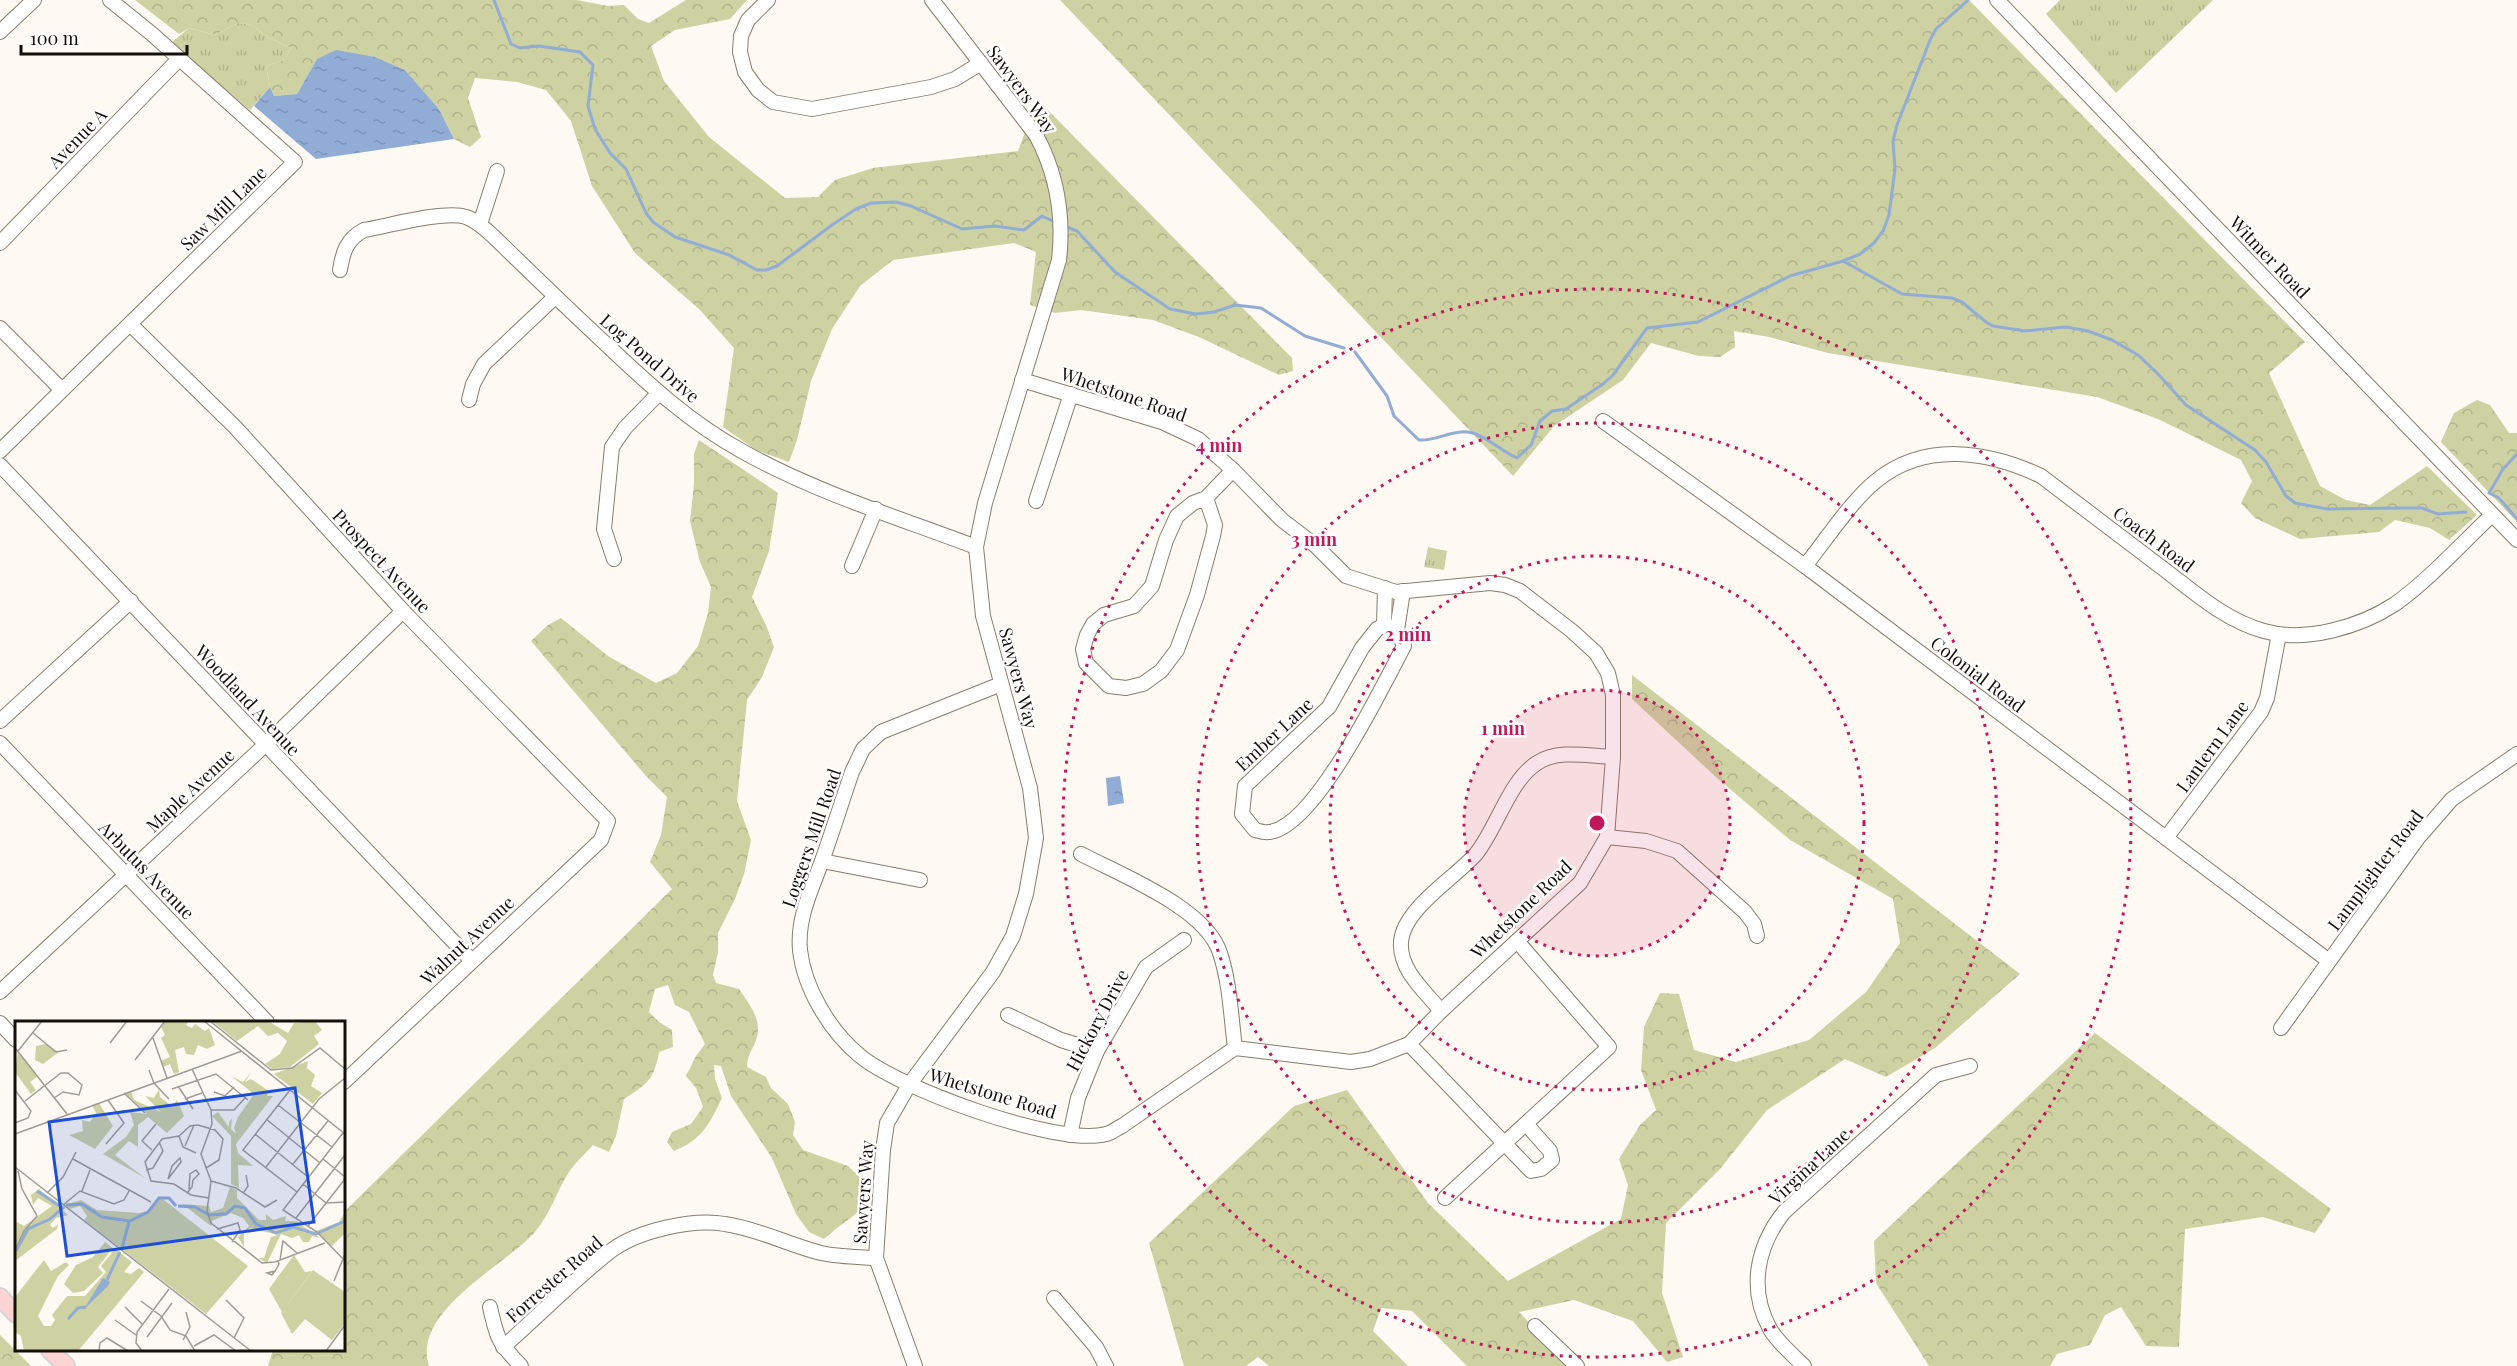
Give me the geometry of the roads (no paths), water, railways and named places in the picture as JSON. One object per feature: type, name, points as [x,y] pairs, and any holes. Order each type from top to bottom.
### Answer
[{"type":"main road","points":[[0,1297],[15,1313]]},
{"type":"street","points":[[0,32],[34,0]]},
{"type":"street","name":"Saw Mill Lane","points":[[0,451],[295,162],[179,58],[110,0]]},
{"type":"street","points":[[768,0],[748,20],[741,36],[740,52],[745,72],[758,90],[773,102],[812,109],[931,87],[956,79],[981,63]]},
{"type":"street","name":"Sawyers Way","points":[[915,1366],[876,1258],[879,1189],[887,1123],[909,1084],[993,972],[1013,936],[1026,894],[1036,838],[1030,788],[983,616],[976,547],[985,503],[1059,260],[1062,236],[1061,208],[1048,157],[1036,135],[932,0]]},
{"type":"street","name":"Witmer Road","points":[[1997,0],[2517,540]]},
{"type":"street","name":"Avenue A","points":[[0,243],[179,58]]},
{"type":"street","points":[[480,224],[497,171]]},
{"type":"street","name":"Log Pond Drive","points":[[340,270],[345,247],[355,235],[364,230],[454,215],[466,217],[480,224],[659,393],[738,449],[768,465],[976,547]]},
{"type":"street","points":[[469,400],[473,384],[484,364],[555,297]]},
{"type":"street","name":"Prospect Avenue","points":[[130,324],[235,427],[403,611],[608,821]]},
{"type":"street","points":[[0,328],[61,389]]},
{"type":"street","name":"Whetstone Road","points":[[909,1084],[938,1098],[1029,1126],[1070,1135],[1106,1134],[1122,1126],[1235,1048],[1350,1062],[1371,1059],[1409,1044],[1441,1011],[1580,883],[1607,837],[1613,757],[1613,695],[1608,673],[1596,653],[1572,631],[1520,591],[1505,585],[1490,583],[1396,592],[1346,576],[1316,546],[1282,520],[1233,470],[1198,439],[1172,427],[1022,380]]},
{"type":"street","points":[[614,559],[604,529],[612,447],[625,428],[659,393]]},
{"type":"street","points":[[1036,501],[1071,394]]},
{"type":"street","name":"Colonial Road","points":[[1603,421],[1805,566],[2329,961]]},
{"type":"street","name":"Coach Road","points":[[1805,566],[1876,480],[1895,469],[1931,456],[1946,453],[1976,454],[2015,464],[2041,476],[2220,612],[2253,628],[2279,634],[2329,631],[2373,616],[2393,605],[2409,593],[2492,515]]},
{"type":"street","name":"Woodland Avenue","points":[[0,465],[471,960]]},
{"type":"street","points":[[1206,498],[1215,525],[1214,536],[1197,595],[1177,650],[1161,671],[1143,684],[1126,688],[1109,686],[1086,663],[1083,649],[1086,635],[1093,624],[1104,615],[1134,606],[1152,586],[1166,540],[1177,516],[1193,503],[1206,498],[1233,470]]},
{"type":"street","points":[[852,566],[876,509]]},
{"type":"street","points":[[1385,588],[1384,625],[1397,630]]},
{"type":"street","name":"Ember Lane","points":[[1384,625],[1377,629],[1362,648],[1329,707],[1245,786],[1242,814],[1255,830],[1270,832],[1291,822],[1313,800],[1342,760],[1404,646],[1397,630],[1403,591]]},
{"type":"street","points":[[0,721],[131,601]]},
{"type":"street","name":"Maple Avenue","points":[[0,992],[265,745],[403,611]]},
{"type":"street","name":"Lantern Lane","points":[[2166,838],[2261,712],[2267,699],[2279,634]]},
{"type":"street","name":"Loggers Mill Road","points":[[909,1084],[859,1056],[830,1025],[809,982],[800,950],[801,915],[852,772],[863,749],[881,732],[1002,684]]},
{"type":"street","name":"Arbutus Avenue","points":[[0,742],[265,1021]]},
{"type":"street","name":"Lamplighter Road","points":[[2281,1028],[2418,838],[2452,799],[2517,754]]},
{"type":"street","points":[[1441,1011],[1403,963],[1401,940],[1407,921],[1480,849],[1516,786],[1537,763],[1555,755],[1613,757]]},
{"type":"street","name":"Walnut Avenue","points":[[345,1081],[601,840],[608,821]]},
{"type":"street","points":[[1607,837],[1646,841],[1677,851],[1744,912],[1754,924],[1757,936]]},
{"type":"street","points":[[1081,854],[1186,910],[1208,930],[1220,952],[1235,1048]]},
{"type":"street","points":[[822,861],[920,880]]},
{"type":"street","name":"Hickory Drive","points":[[1070,1135],[1078,1098],[1097,1051],[1146,967],[1184,940]]},
{"type":"street","points":[[1445,1198],[1609,1047],[1516,941]]},
{"type":"street","points":[[1008,1015],[1061,1040],[1097,1051]]},
{"type":"street","points":[[0,1023],[15,1039]]},
{"type":"street","points":[[1409,1044],[1531,1171],[1542,1169],[1552,1160],[1550,1151],[1526,1124]]},
{"type":"street","name":"Virgina Lane","points":[[1804,1366],[1771,1330],[1765,1317],[1757,1278],[1759,1258],[1767,1237],[1784,1212],[1935,1075],[1970,1066]]},
{"type":"street","name":"Forrester Road","points":[[503,1347],[614,1249],[659,1230],[697,1222],[724,1223],[755,1230],[822,1253],[876,1258]]},
{"type":"street","points":[[1054,1298],[1096,1347],[1106,1366]]},
{"type":"street","points":[[490,1307],[494,1332],[503,1347],[522,1366]]},
{"type":"street","points":[[1534,1326],[1577,1366]]},
{"type":"water","points":[[336,50],[375,57],[405,70],[439,109],[454,139],[316,159],[254,106],[270,87],[274,96],[297,94],[317,59]]},
{"type":"water","points":[[1120,776],[1124,803],[1108,806],[1106,778]]},
{"type":"waterway","points":[[494,0],[511,44],[520,48],[539,46],[580,52],[593,65],[588,106],[595,129],[610,153],[626,169],[646,213],[653,222],[675,237],[729,255],[757,270],[777,266],[832,225],[856,209],[871,203],[896,202],[911,206],[962,229],[995,226],[1024,230],[1042,216],[1055,222]]},
{"type":"waterway","points":[[1355,352],[1387,396],[1394,416],[1419,440],[1469,432],[1517,458],[1531,445],[1540,421],[1552,411],[1566,409],[1603,384],[1613,375],[1647,328],[1698,322],[1790,276],[1860,254],[1874,243],[1883,231],[1889,215],[1895,169],[1893,141],[1897,125],[1936,29],[1968,0]]},
{"type":"waterway","points":[[1064,226],[1077,231],[1115,272],[1170,309],[1196,314],[1214,312],[1235,305],[1261,308],[1305,336],[1344,348]]},
{"type":"waterway","points":[[1843,261],[1902,294],[1952,298],[1962,302],[1993,326],[2025,331],[2066,327],[2088,331],[2112,340],[2138,355],[2186,405],[2255,450],[2266,462],[2286,496],[2295,503],[2327,509],[2422,508],[2438,514],[2466,512]]},
{"type":"waterway","points":[[2517,454],[2503,469],[2489,493],[2499,498],[2517,519]]}]
